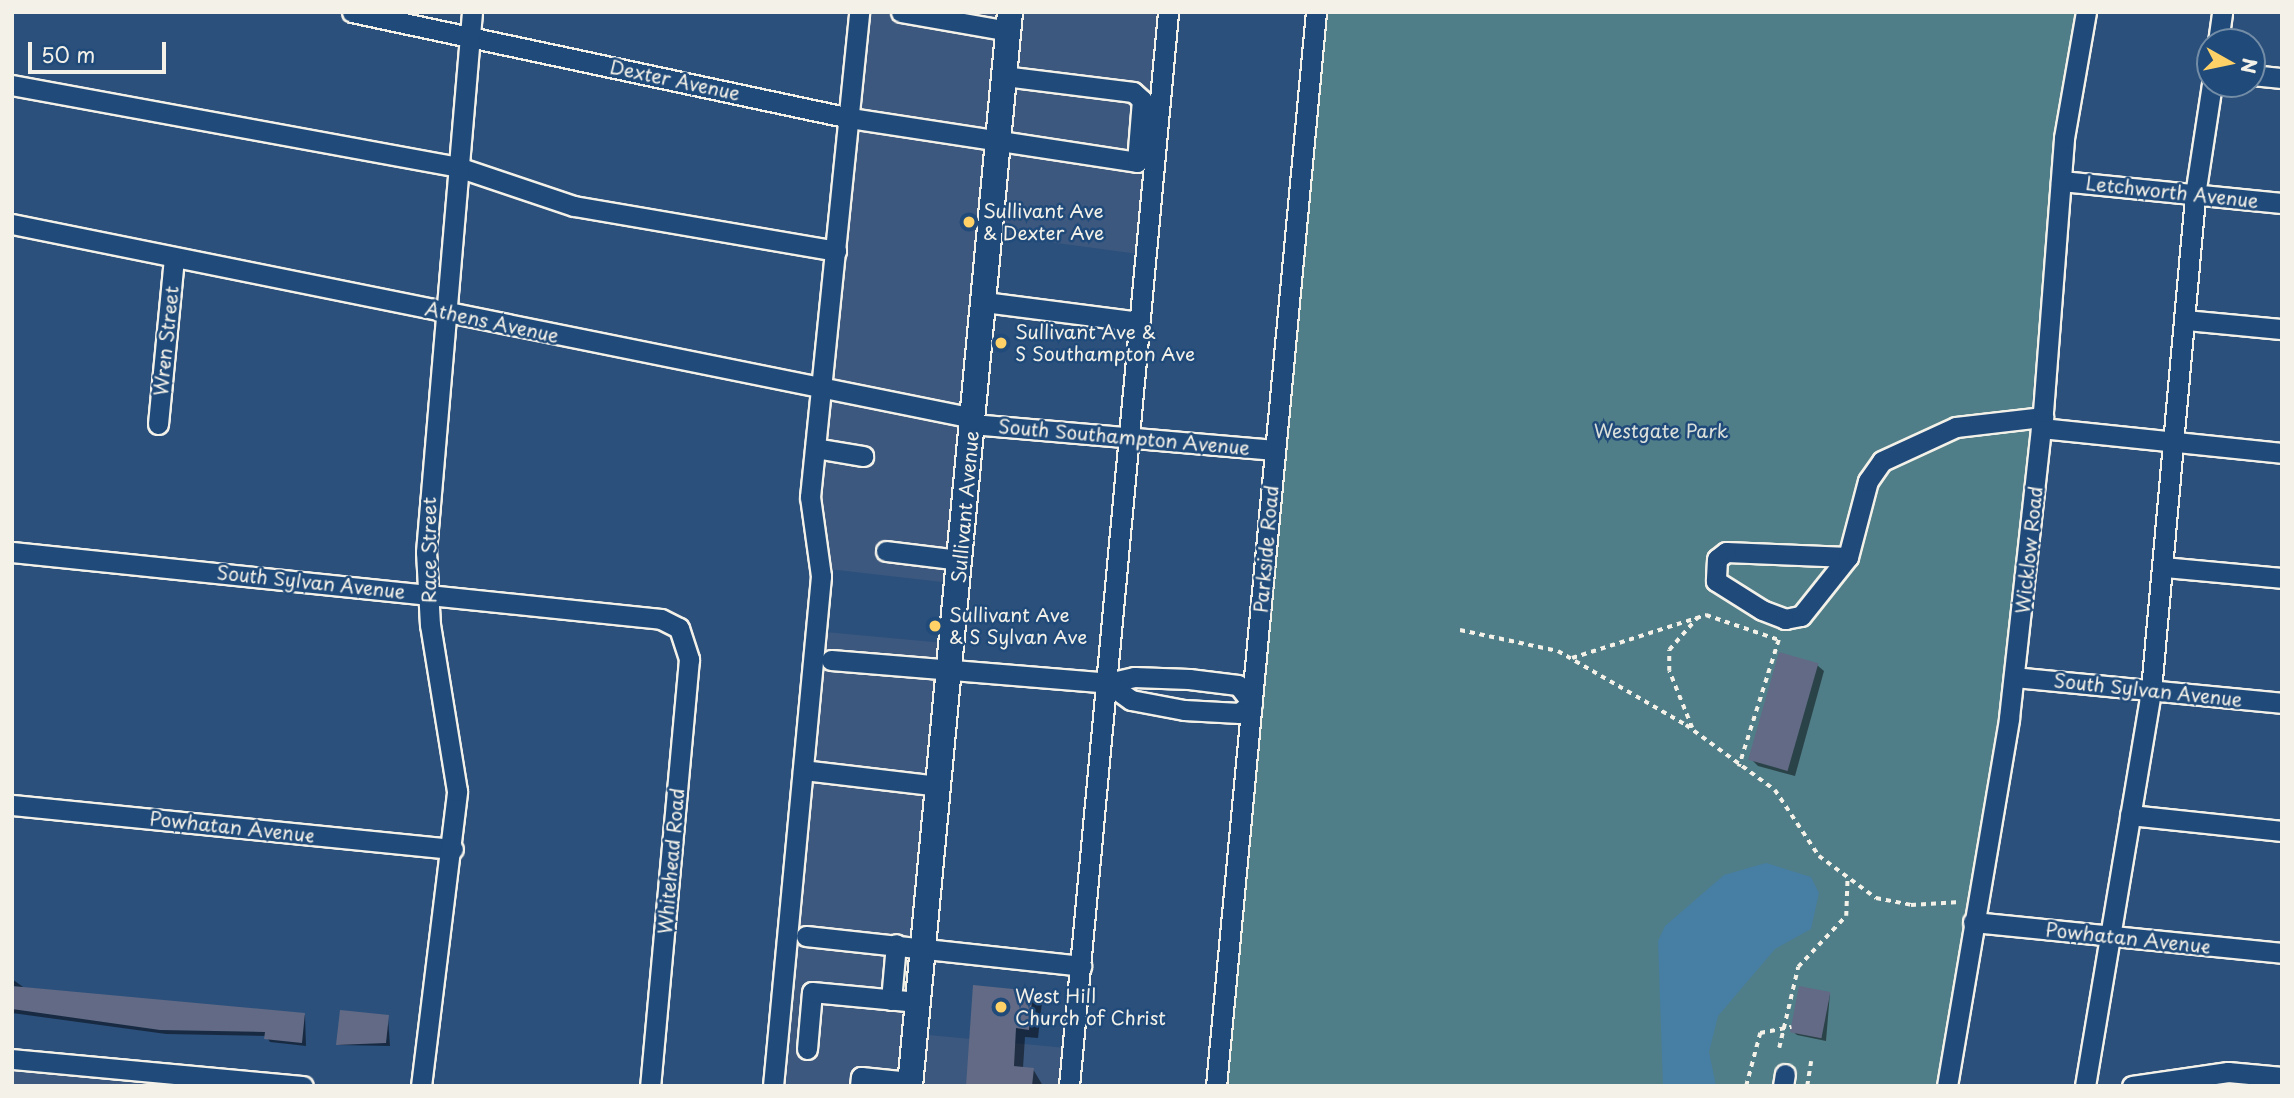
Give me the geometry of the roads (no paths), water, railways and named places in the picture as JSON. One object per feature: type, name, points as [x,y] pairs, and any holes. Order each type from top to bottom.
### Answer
[{"type":"main road","name":"Sullivant Avenue","points":[[910,1084],[1009,22]]},
{"type":"street","name":"Dexter Avenue","points":[[352,12],[850,118],[1137,162],[1142,100],[1133,92],[1005,76]]},
{"type":"street","name":"Race Street","points":[[421,1086],[453,849],[457,791],[427,594],[431,438],[472,12]]},
{"type":"street","points":[[773,1086],[821,576],[810,497],[859,12]]},
{"type":"street","points":[[901,12],[1009,22]]},
{"type":"street","points":[[1069,1086],[1168,12]]},
{"type":"street","name":"Parkside Road","points":[[1216,1086],[1316,12]]},
{"type":"street","name":"Wicklow Road","points":[[1947,1086],[2014,677],[2042,423],[2062,181],[2086,12]]},
{"type":"street","points":[[12,85],[458,167],[574,206],[836,251]]},
{"type":"street","points":[[2085,1086],[2151,690],[2178,443],[2195,195],[2210,98]]},
{"type":"street","name":"Letchworth Avenue","points":[[2062,181],[2282,203]]},
{"type":"street","name":"Athens Avenue","points":[[12,224],[973,421]]},
{"type":"street","name":"Wren Street","points":[[158,424],[174,258]]},
{"type":"street","points":[[984,302],[1140,322]]},
{"type":"street","points":[[2186,320],[2282,329]]},
{"type":"street","name":"South Southampton Avenue","points":[[973,421],[1275,450]]},
{"type":"street","points":[[1848,557],[1726,552],[1717,559],[1716,581],[1762,610],[1785,619],[1801,616],[1848,557],[1868,481],[1882,461],[1956,427],[2042,423],[2178,443],[2282,453]]},
{"type":"street","points":[[815,448],[863,456]]},
{"type":"street","points":[[886,551],[960,560]]},
{"type":"street","name":"South Sylvan Avenue","points":[[12,552],[661,619],[686,637]]},
{"type":"street","points":[[2164,567],[2282,578]]},
{"type":"street","name":"Whitehead Road","points":[[650,1086],[689,659],[686,637]]},
{"type":"street","points":[[831,660],[897,670],[950,668],[1108,683],[1134,677],[1238,685],[1252,703],[1239,713],[1184,710],[1131,699],[1108,683]]},
{"type":"street","name":"South Sylvan Avenue","points":[[2014,677],[2282,703]]},
{"type":"street","points":[[803,770],[939,786]]},
{"type":"street","name":"Powhatan Avenue","points":[[12,805],[453,849]]},
{"type":"street","points":[[2130,815],[2282,831]]},
{"type":"street","name":"Powhatan Avenue","points":[[1973,922],[2282,953]]},
{"type":"street","points":[[806,936],[1081,966]]},
{"type":"street","points":[[891,1000],[896,944]]},
{"type":"street","points":[[807,1049],[813,992],[918,1002]]},
{"type":"street","points":[[12,1059],[179,1080],[303,1086]]},
{"type":"street","points":[[2132,1086],[2228,1072],[2282,1077]]},
{"type":"street","points":[[860,1086],[861,1077],[910,1084]]},
{"type":"place","name":"Sullivant Ave & Dexter Ave","points":[[969,222]]},
{"type":"place","name":"Sullivant Ave & S Southampton Ave","points":[[1001,343]]},
{"type":"place","name":"Sullivant Ave & S Sylvan Ave","points":[[935,626]]},
{"type":"place","name":"West Hill Church of Christ","points":[[1001,1007]]},
{"type":"park label","name":"Westgate Park","points":[[1661,431]]}]
